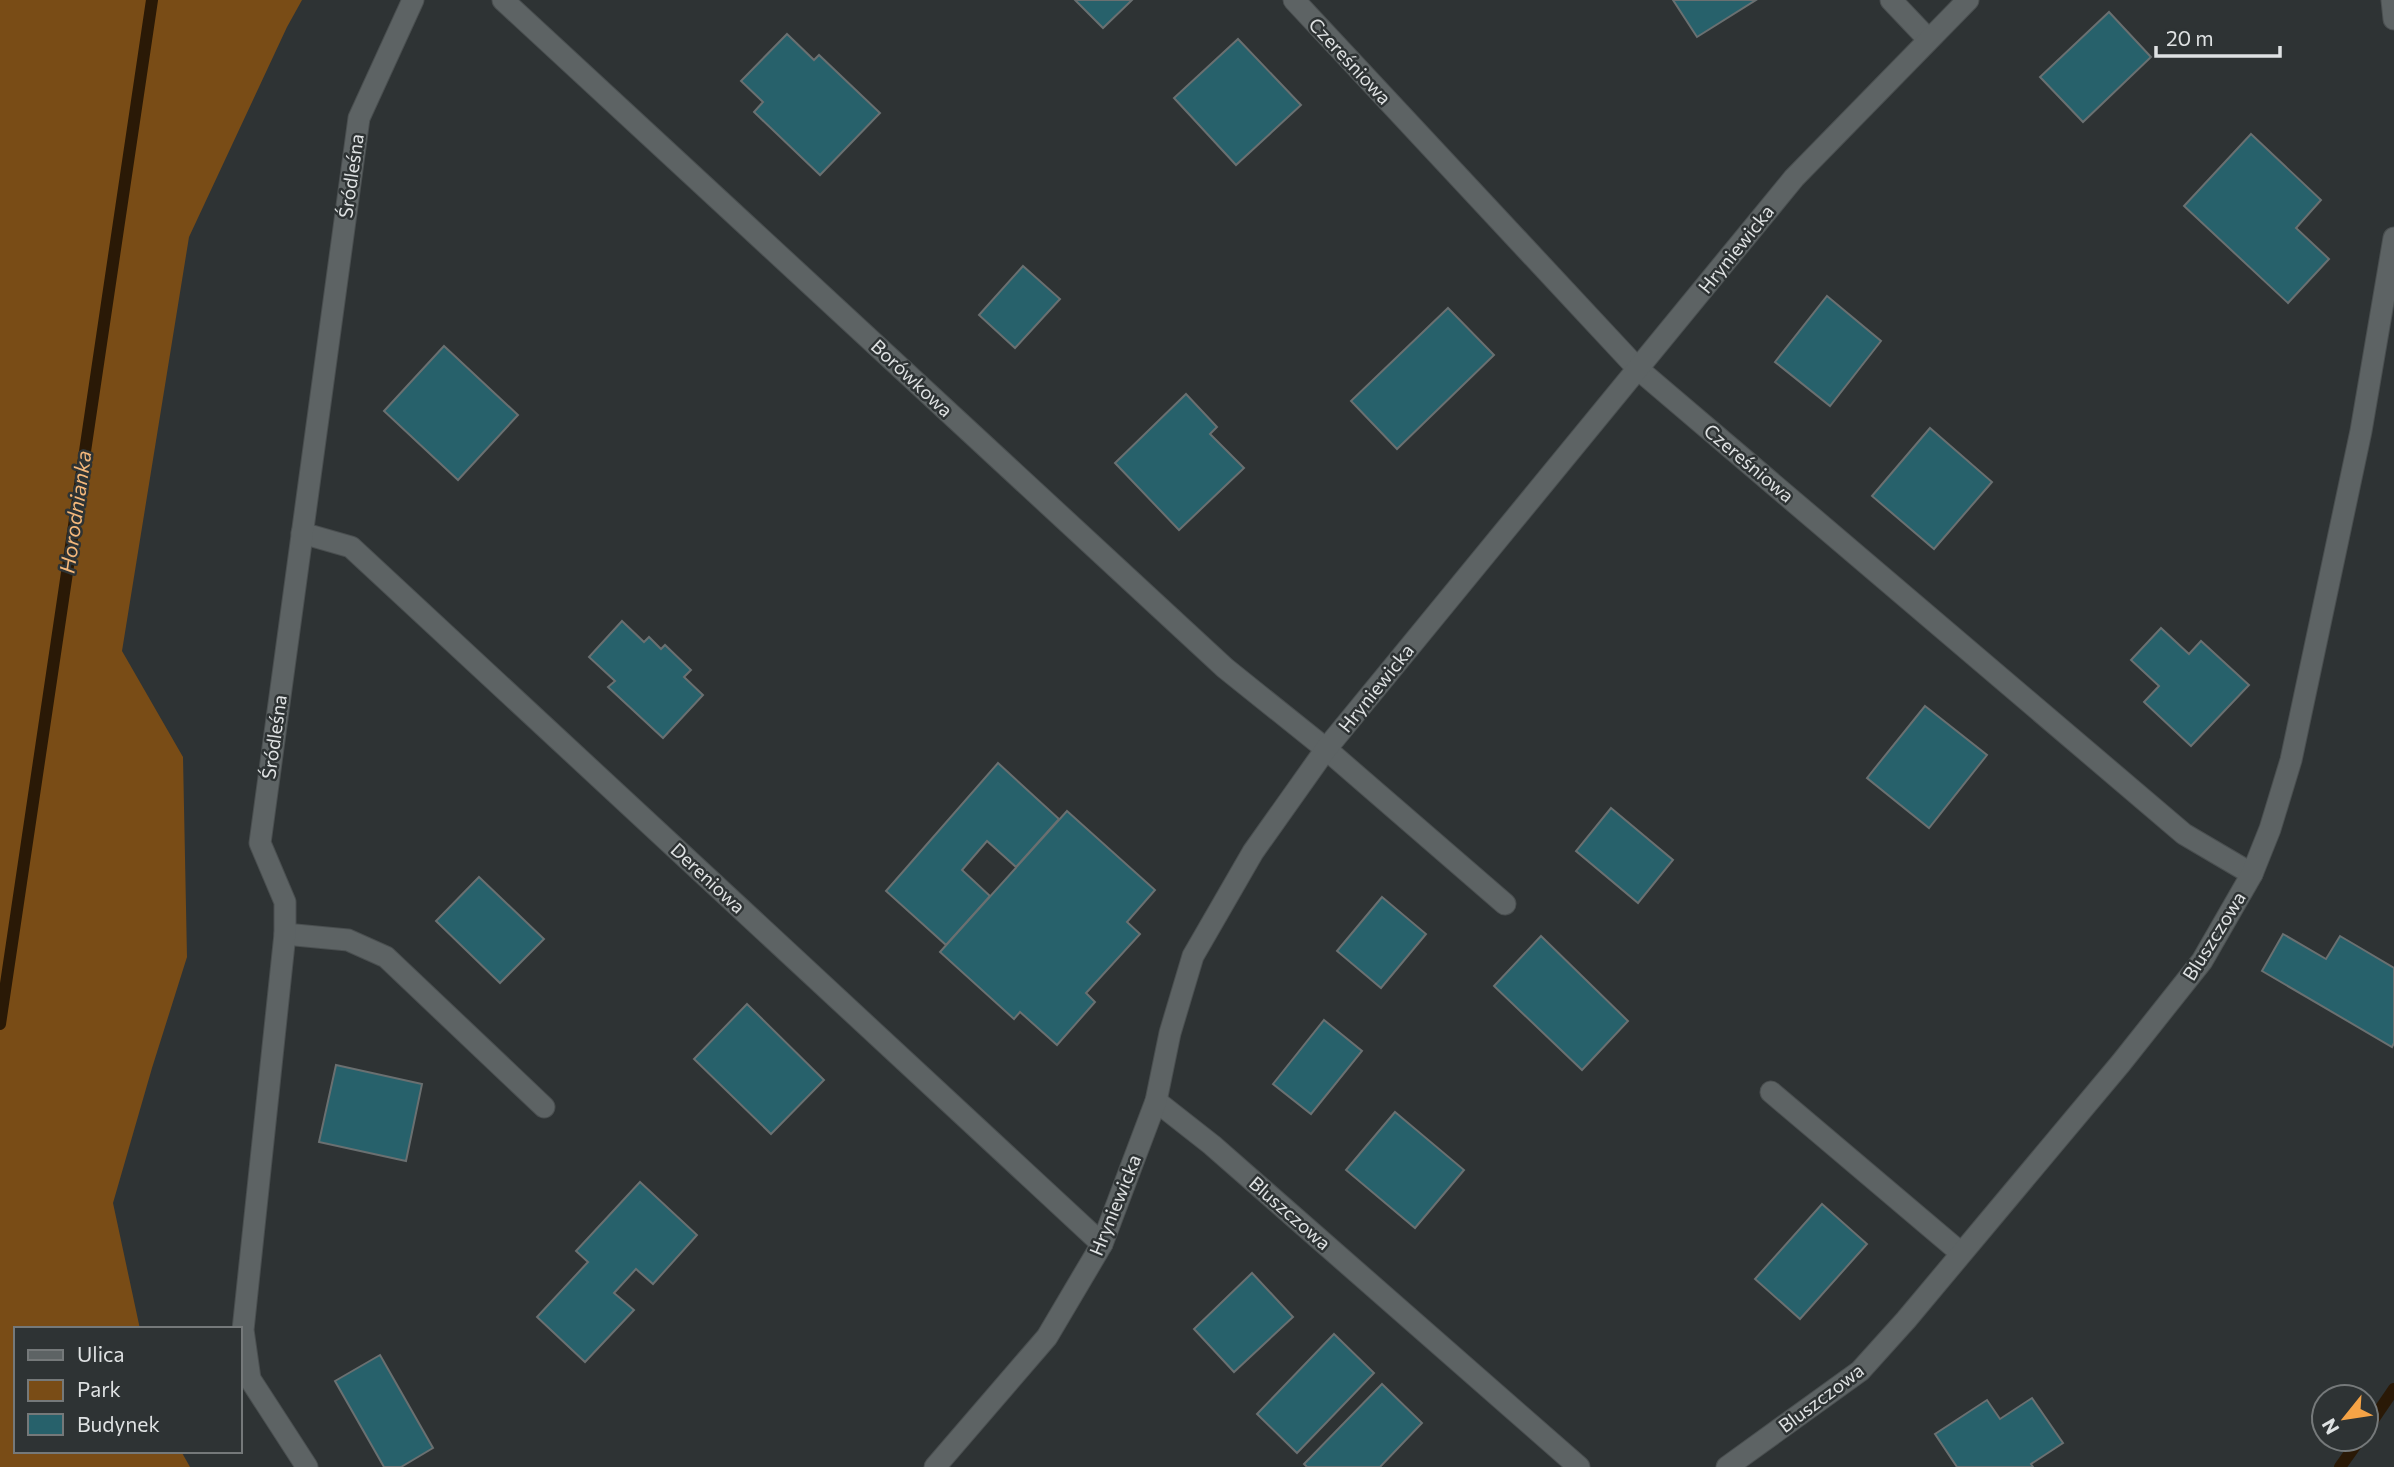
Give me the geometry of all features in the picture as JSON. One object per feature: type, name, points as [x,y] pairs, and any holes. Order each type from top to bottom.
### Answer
[{"type":"street","name":"Śródleśna","points":[[307,1467],[250,1378],[243,1330],[285,934],[285,902],[260,843],[359,118],[414,0]]},
{"type":"street","name":"Borówkowa","points":[[503,0],[1225,668],[1326,749],[1505,904]]},
{"type":"street","name":"Czereśniowa","points":[[1294,0],[1638,369],[2184,834],[2252,874]]},
{"type":"street","points":[[1891,0],[1928,39]]},
{"type":"street","name":"Hryniewicka","points":[[935,1467],[1047,1336],[1102,1244],[1156,1101],[1170,1033],[1193,956],[1253,852],[1326,749],[1794,178],[1968,0]]},
{"type":"street","points":[[2392,0],[2394,19]]},
{"type":"street","name":"Bluszczowa","points":[[1727,1467],[1860,1371],[2121,1063],[2202,961],[2252,874],[2270,829],[2291,760],[2361,431],[2394,238]]},
{"type":"street","name":"Dereniowa","points":[[302,533],[351,547],[1102,1244]]},
{"type":"street","points":[[285,934],[348,940],[386,957],[544,1107]]},
{"type":"street","points":[[1771,1092],[1961,1253]]},
{"type":"street","name":"Bluszczowa","points":[[1156,1101],[1212,1144],[1579,1467]]},
{"type":"green space","points":[[0,0],[302,0],[189,237],[122,651],[183,757],[187,957],[113,1203],[140,1327],[14,1327],[14,1453],[182,1453],[190,1467],[0,1467]]},
{"type":"building","points":[[1075,0],[1132,0],[1103,28]]},
{"type":"building","points":[[1673,0],[1756,0],[1697,37]]},
{"type":"building","points":[[2109,12],[2151,57],[2083,122],[2040,77]]},
{"type":"building","points":[[787,34],[814,60],[819,55],[880,113],[820,175],[754,112],[763,102],[741,81]]},
{"type":"building","points":[[1238,39],[1301,105],[1236,165],[1174,98]]},
{"type":"building","points":[[2251,134],[2321,200],[2296,228],[2329,259],[2288,303],[2184,206]]},
{"type":"building","points":[[1023,266],[1060,299],[1015,348],[979,315]]},
{"type":"building","points":[[1827,296],[1881,341],[1830,406],[1775,362]]},
{"type":"building","points":[[1448,308],[1494,355],[1397,449],[1351,401]]},
{"type":"building","points":[[444,346],[518,415],[458,480],[384,411]]},
{"type":"building","points":[[1186,394],[1217,427],[1210,434],[1244,468],[1179,530],[1115,463]]},
{"type":"building","points":[[1930,428],[1992,482],[1934,549],[1872,496]]},
{"type":"building","points":[[622,621],[644,642],[649,637],[661,649],[665,645],[691,670],[684,677],[703,695],[663,738],[608,687],[615,681],[589,657]]},
{"type":"building","points":[[2161,628],[2189,654],[2201,641],[2249,685],[2191,746],[2144,702],[2159,686],[2131,660]]},
{"type":"building","points":[[1925,706],[1987,755],[1929,828],[1867,778]]},
{"type":"building","points":[[998,763],[1059,819],[1016,867],[987,841],[962,870],[990,896],[946,945],[886,891]]},
{"type":"building","points":[[1611,808],[1673,860],[1638,903],[1576,851]]},
{"type":"building","points":[[1067,811],[1155,890],[1127,922],[1140,934],[1086,993],[1095,1002],[1057,1045],[1020,1012],[1014,1019],[940,952]]},
{"type":"building","points":[[479,877],[544,939],[500,983],[436,921]]},
{"type":"building","points":[[1382,897],[1426,934],[1381,988],[1337,951]]},
{"type":"building","points":[[2283,934],[2326,959],[2340,936],[2394,968],[2392,1047],[2262,971]]},
{"type":"building","points":[[1541,936],[1628,1021],[1582,1070],[1494,986]]},
{"type":"building","points":[[747,1004],[824,1080],[771,1134],[694,1059]]},
{"type":"building","points":[[1324,1020],[1362,1051],[1311,1114],[1273,1084]]},
{"type":"building","points":[[336,1065],[422,1084],[406,1161],[319,1142]]},
{"type":"building","points":[[1395,1112],[1464,1170],[1415,1228],[1346,1170]]},
{"type":"building","points":[[640,1182],[697,1235],[653,1284],[636,1269],[614,1293],[634,1310],[585,1362],[537,1317],[588,1262],[576,1251]]},
{"type":"building","points":[[1822,1204],[1867,1244],[1800,1319],[1755,1279]]},
{"type":"building","points":[[1252,1273],[1293,1317],[1234,1372],[1194,1329]]},
{"type":"building","points":[[1334,1334],[1374,1373],[1297,1453],[1257,1414]]},
{"type":"building","points":[[380,1355],[433,1448],[401,1467],[384,1467],[335,1381]]},
{"type":"building","points":[[1382,1384],[1422,1423],[1380,1467],[1307,1467],[1304,1464]]},
{"type":"building","points":[[2032,1398],[2063,1443],[2031,1464],[2033,1467],[1957,1467],[1935,1434],[1987,1400],[2000,1419]]},
{"type":"waterway","name":"Horodnianka","points":[[0,1024],[152,0]]},
{"type":"waterway","points":[[2380,1410],[2394,1389]]},
{"type":"waterway","points":[[2340,1467],[2350,1453]]}]
